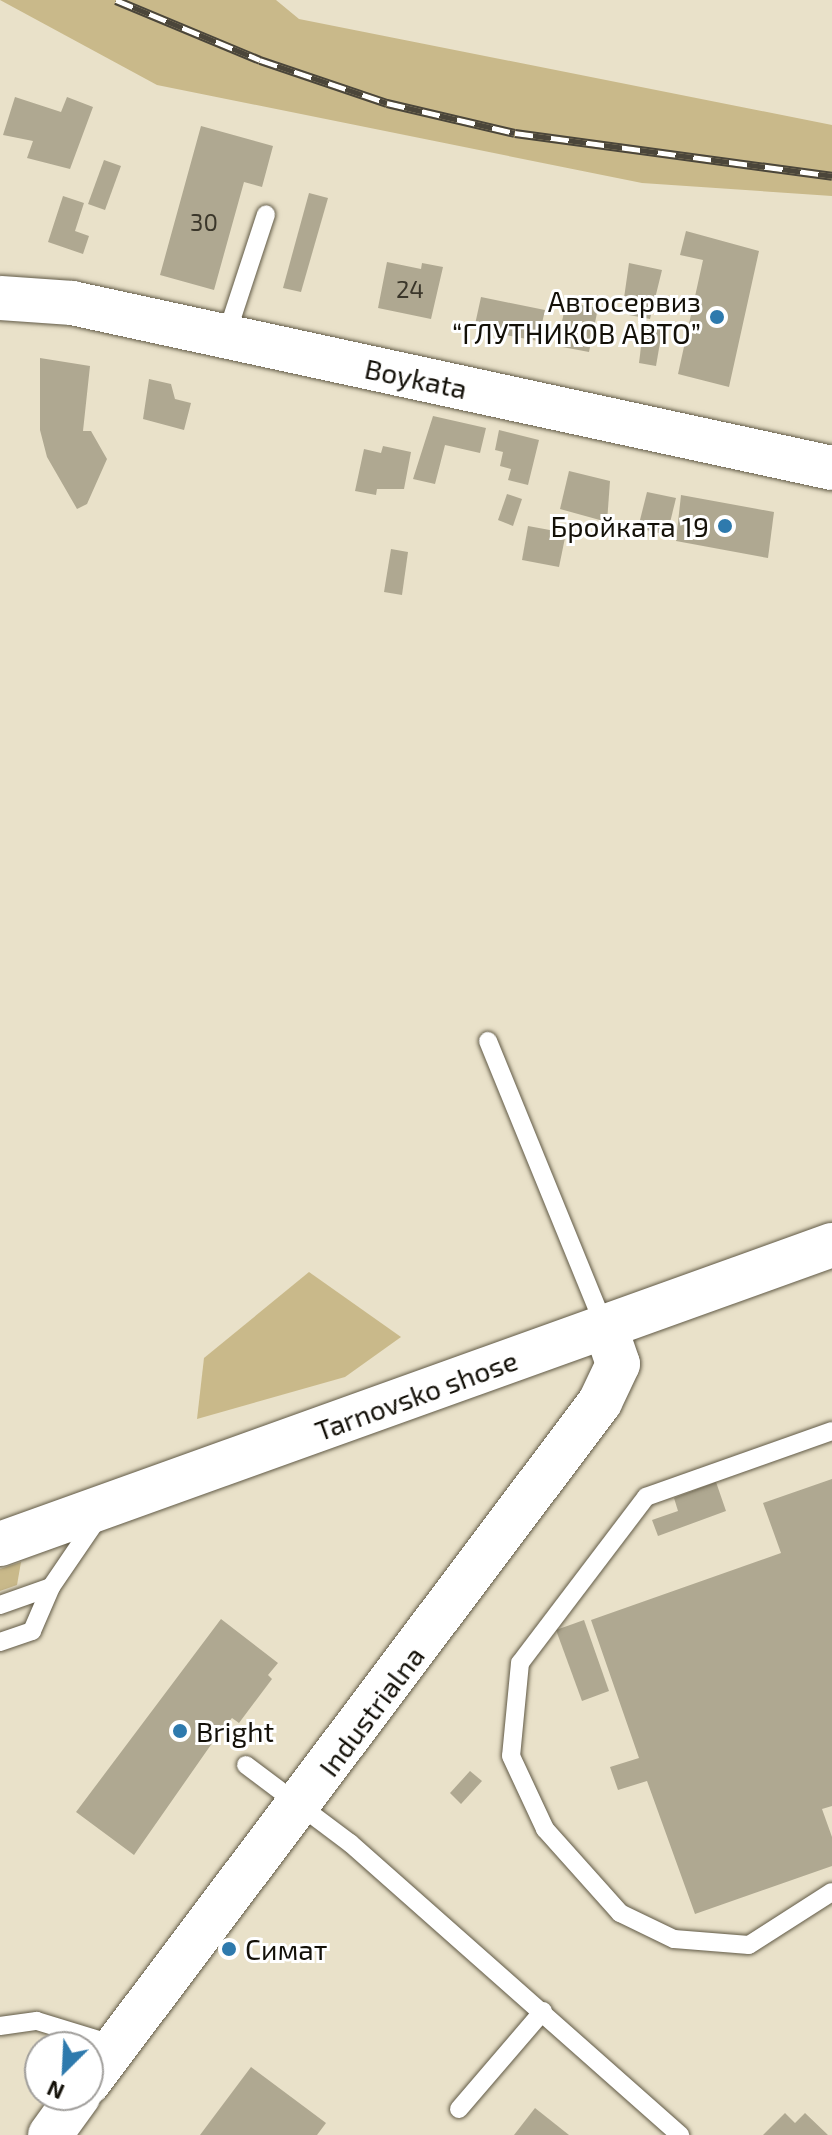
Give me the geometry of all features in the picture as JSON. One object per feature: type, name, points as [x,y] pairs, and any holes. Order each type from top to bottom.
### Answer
[{"type":"main road","name":"Boykata","points":[[0,298],[72,303],[832,468]]},
{"type":"main road","name":"Tarnovsko shose","points":[[0,1544],[832,1245]]},
{"type":"main road","name":"Industrialna","points":[[104,2060],[301,1805],[607,1391],[618,1364],[605,1327]]},
{"type":"main road","points":[[50,2135],[67,2111]]},
{"type":"lane","points":[[226,336],[266,214]]},
{"type":"lane","points":[[488,1041],[605,1327]]},
{"type":"lane","points":[[832,1431],[646,1497],[520,1663],[511,1756],[545,1829],[620,1913],[674,1939],[749,1945],[832,1892]]},
{"type":"lane","points":[[0,1642],[32,1631],[51,1587],[105,1507]]},
{"type":"lane","points":[[0,1605],[51,1587]]},
{"type":"lane","points":[[246,1765],[301,1805],[543,2011],[680,2135]]},
{"type":"lane","points":[[459,2109],[543,2011]]},
{"type":"lane","points":[[0,2026],[37,2021],[115,2045]]},
{"type":"shaded area","points":[[0,0],[276,0],[299,19],[832,125],[832,196],[642,183],[157,85]]},
{"type":"shaded area","points":[[309,1272],[401,1337],[345,1377],[197,1419],[204,1358]]},
{"type":"shaded area","points":[[21,1562],[17,1585],[0,1591],[0,1569]]},
{"type":"building","points":[[15,97],[61,112],[67,97],[93,107],[70,169],[27,158],[33,141],[3,135]]},
{"type":"building","points":[[201,126],[273,146],[262,187],[244,182],[214,290],[160,275]]},
{"type":"building","points":[[104,160],[121,166],[105,210],[88,204]]},
{"type":"building","points":[[309,193],[328,198],[301,292],[283,288]]},
{"type":"building","points":[[63,196],[84,203],[75,231],[89,236],[83,254],[48,242]]},
{"type":"building","name":"Автосервиз “ГЛУТНИКОВ АВТО”","points":[[686,231],[759,251],[729,387],[678,374],[703,260],[680,255]]},
{"type":"building","points":[[387,262],[421,269],[422,263],[443,267],[431,319],[378,308]]},
{"type":"building","points":[[629,263],[662,270],[650,319],[629,315],[631,307],[623,305]]},
{"type":"building","points":[[481,297],[545,310],[538,341],[474,329]]},
{"type":"building","points":[[566,302],[598,308],[589,352],[557,346]]},
{"type":"building","points":[[644,322],[663,325],[656,366],[639,363]]},
{"type":"building","points":[[40,358],[90,366],[83,431],[91,431],[107,459],[87,504],[77,509],[47,457],[40,430]]},
{"type":"building","points":[[149,379],[171,384],[175,399],[191,403],[184,430],[143,419]]},
{"type":"building","points":[[433,416],[486,428],[480,453],[445,445],[435,484],[413,479]]},
{"type":"building","points":[[499,430],[539,440],[528,485],[508,480],[511,469],[500,466],[503,452],[495,450]]},
{"type":"building","points":[[383,446],[411,452],[404,489],[377,489],[376,495],[355,491],[364,449],[381,453]]},
{"type":"building","points":[[569,471],[610,481],[607,522],[560,509]]},
{"type":"building","points":[[647,492],[676,498],[667,535],[638,528]]},
{"type":"building","points":[[507,494],[522,499],[513,526],[498,520]]},
{"type":"building","name":"Бройката 19","points":[[681,495],[774,512],[768,558],[676,541]]},
{"type":"building","points":[[528,526],[566,533],[559,567],[522,560]]},
{"type":"building","points":[[391,549],[408,552],[402,595],[384,592]]},
{"type":"building","points":[[832,1479],[832,1806],[822,1809],[832,1837],[832,1866],[695,1914],[647,1781],[618,1790],[610,1767],[639,1758],[591,1620],[781,1553],[763,1503]]},
{"type":"building","points":[[716,1482],[726,1511],[658,1536],[652,1520],[678,1511],[674,1498]]},
{"type":"building","name":"Bright","points":[[221,1619],[278,1663],[268,1675],[272,1679],[239,1723],[232,1718],[215,1739],[134,1855],[76,1812]]},
{"type":"building","points":[[584,1620],[609,1691],[582,1701],[556,1630]]},
{"type":"building","points":[[470,1771],[482,1781],[461,1804],[450,1793]]},
{"type":"building","points":[[251,2067],[326,2123],[317,2135],[200,2135]]},
{"type":"building","points":[[535,2108],[569,2135],[514,2135]]},
{"type":"building","points":[[785,2113],[795,2123],[805,2113],[828,2135],[763,2135]]},
{"type":"railway","points":[[116,0],[260,60],[387,103],[515,133],[832,176]]},
{"type":"place","name":"Автосервиз “ГЛУТНИКОВ АВТО”","points":[[717,317]]},
{"type":"place","name":"Бройката 19","points":[[725,526]]},
{"type":"place","name":"Bright","points":[[180,1731]]},
{"type":"place","name":"Симат","points":[[229,1949]]}]
